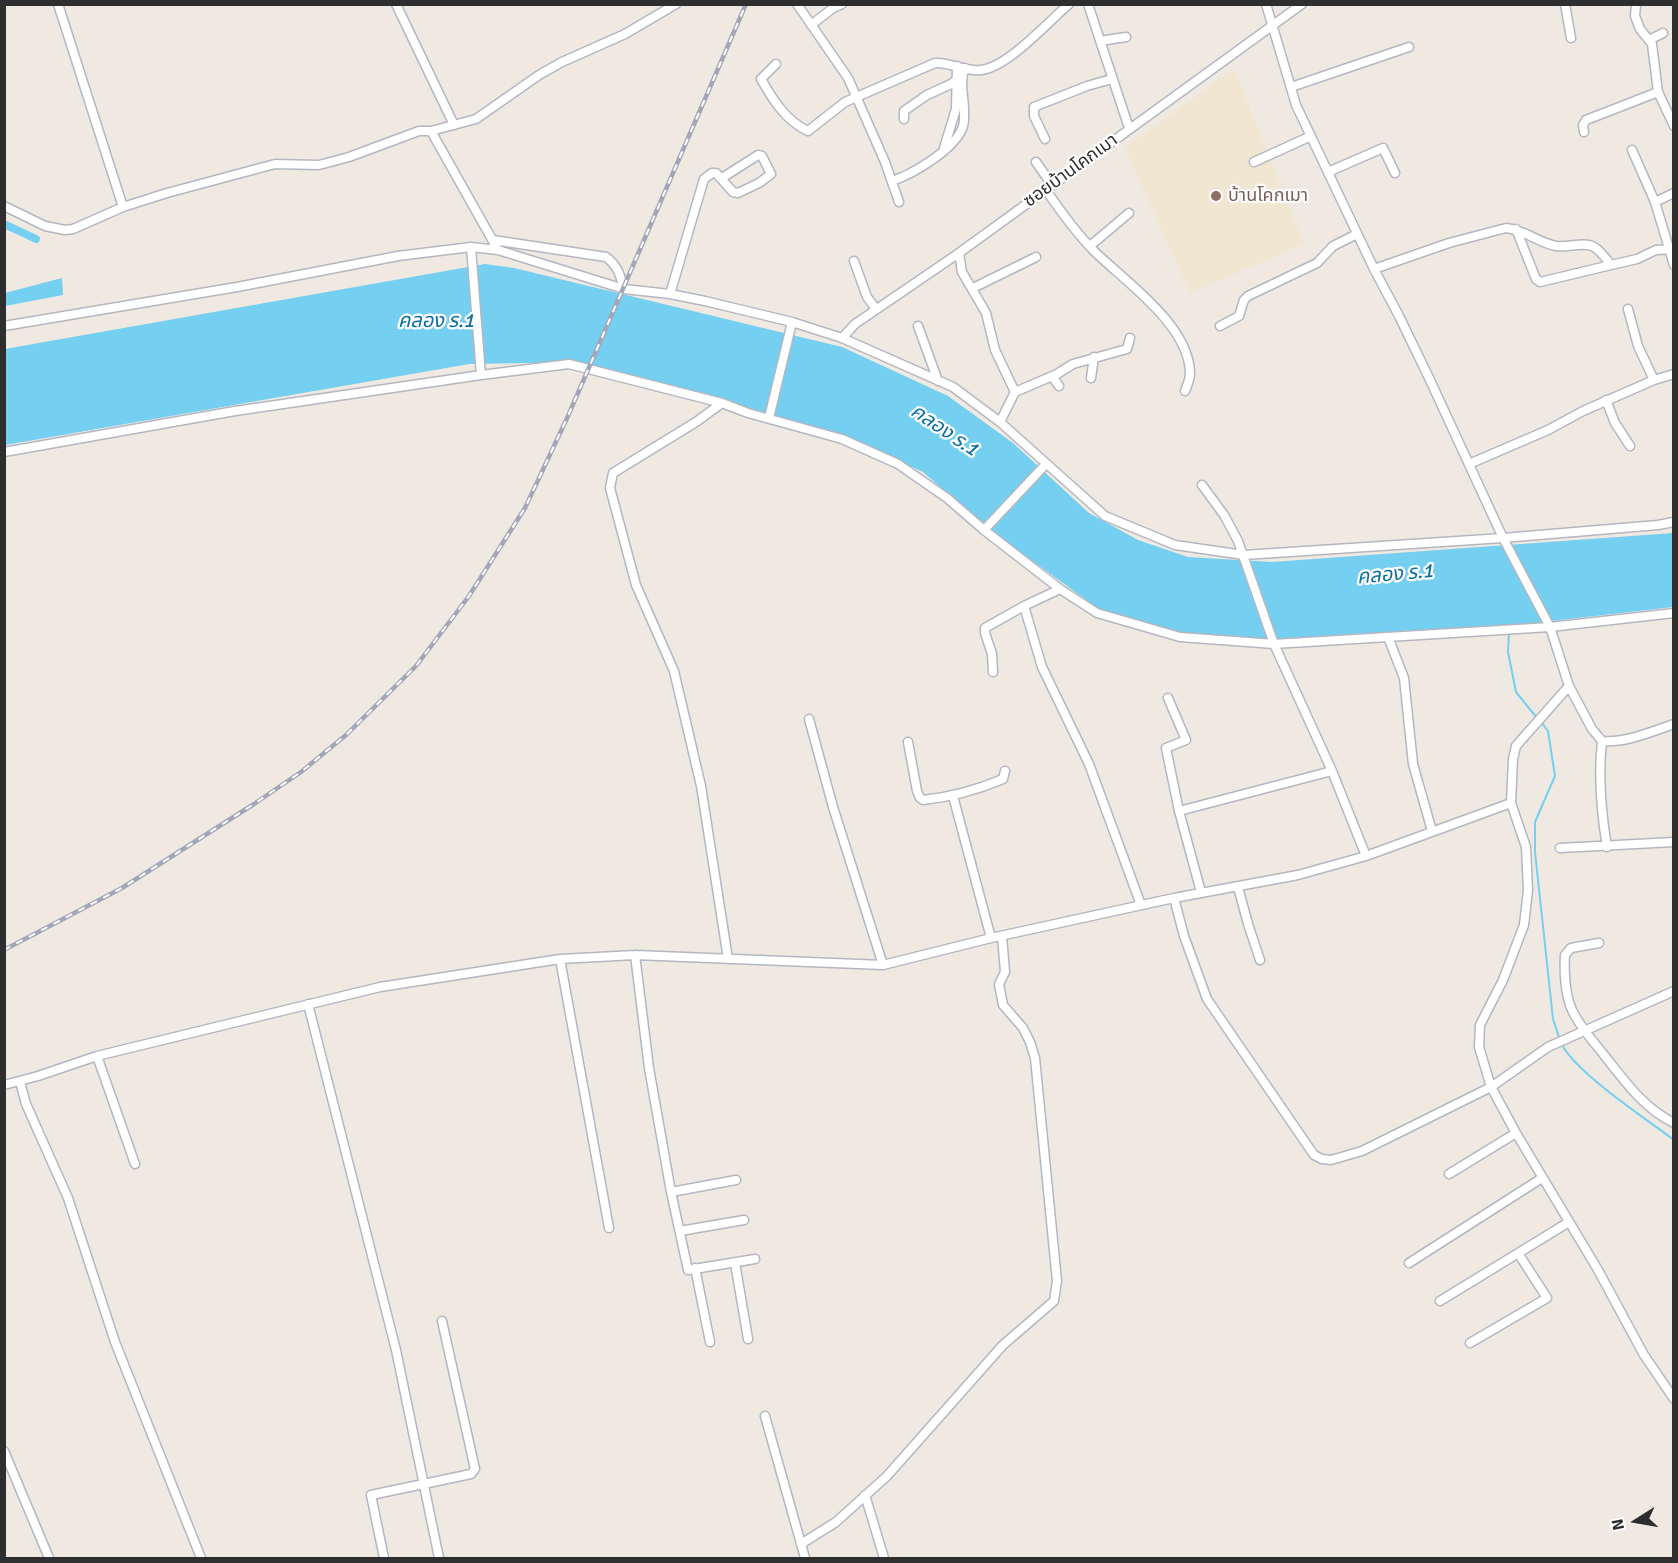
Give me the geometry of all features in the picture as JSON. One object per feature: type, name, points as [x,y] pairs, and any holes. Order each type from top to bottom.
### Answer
[{"type":"street","points":[[58,4],[123,207]]},
{"type":"street","points":[[396,4],[454,125]]},
{"type":"street","points":[[4,206],[45,226],[65,230],[123,207],[167,193],[275,164],[319,165],[349,157],[419,131],[431,131],[476,119],[539,75],[562,62],[625,34],[676,4]]},
{"type":"street","points":[[797,4],[848,78],[900,202]]},
{"type":"street","points":[[811,25],[819,17],[842,4]]},
{"type":"street","points":[[776,63],[761,79],[783,111],[796,125],[808,131],[845,102],[935,63],[943,62],[981,70],[994,66],[1034,37],[1069,4]]},
{"type":"street","points":[[1088,4],[1129,129]]},
{"type":"street","points":[[1266,4],[1296,105],[1470,464],[1503,538],[1550,627],[1569,686],[1592,729],[1602,741],[1614,742],[1674,724]]},
{"type":"street","name":"ซอยบ้านโคกเมา","points":[[842,338],[855,324],[959,253],[1302,4]]},
{"type":"street","points":[[1565,4],[1571,38]]},
{"type":"street","points":[[1636,5],[1635,16],[1640,29],[1652,44],[1658,92],[1674,126]]},
{"type":"street","points":[[1649,40],[1663,33]]},
{"type":"street","points":[[1100,41],[1126,37]]},
{"type":"street","points":[[1291,87],[1409,46]]},
{"type":"street","points":[[942,151],[956,109],[956,80],[961,67]]},
{"type":"street","points":[[892,181],[915,172],[942,151],[962,130],[964,123],[961,67]]},
{"type":"street","points":[[1045,139],[1034,116],[1034,107],[1087,86],[1113,79]]},
{"type":"street","points":[[904,119],[904,111],[927,95],[956,80]]},
{"type":"street","points":[[1584,132],[1583,124],[1586,120],[1658,92]]},
{"type":"street","points":[[431,131],[498,250]]},
{"type":"street","points":[[1254,162],[1311,136]]},
{"type":"street","points":[[1328,172],[1383,148],[1395,173]]},
{"type":"street","points":[[1632,150],[1655,202],[1674,266]]},
{"type":"street","points":[[670,294],[702,182],[712,173],[716,173],[738,194],[771,174],[762,156],[758,155],[722,178]]},
{"type":"street","points":[[1036,162],[1063,216],[1090,246],[1151,303],[1176,333],[1187,356],[1190,375],[1185,391]]},
{"type":"street","points":[[1655,202],[1674,193]]},
{"type":"street","points":[[1090,246],[1130,213]]},
{"type":"street","points":[[1374,269],[1506,228],[1516,229],[1553,245],[1595,247],[1611,265]]},
{"type":"street","points":[[1516,229],[1536,279],[1540,282],[1637,259],[1656,250],[1671,250]]},
{"type":"street","points":[[1220,326],[1239,316],[1244,300],[1248,296],[1317,263],[1333,246],[1357,234]]},
{"type":"street","points":[[493,240],[606,257],[619,270],[624,289]]},
{"type":"street","points":[[471,247],[481,375]]},
{"type":"street","points":[[4,327],[237,287],[398,256],[471,247],[498,250],[624,289],[670,294],[842,338],[953,387],[1000,422],[1106,516],[1174,545],[1244,555],[1503,538],[1674,522]]},
{"type":"street","points":[[959,253],[962,272],[986,313],[995,350],[1015,392]]},
{"type":"street","points":[[973,288],[1036,257]]},
{"type":"street","points":[[854,261],[867,297],[876,309]]},
{"type":"street","points":[[1628,309],[1638,346],[1653,380]]},
{"type":"street","points":[[770,414],[791,326]]},
{"type":"street","points":[[918,326],[938,381]]},
{"type":"street","points":[[1000,422],[1015,392],[1052,376],[1072,364],[1127,349],[1130,338]]},
{"type":"street","points":[[1091,378],[1095,357]]},
{"type":"street","points":[[4,452],[235,411],[569,364],[722,403],[748,413],[770,414],[842,439],[898,464],[947,498],[1059,589],[1096,613],[1180,637],[1274,644],[1550,627],[1674,613]]},
{"type":"street","points":[[1470,464],[1548,430],[1606,400],[1653,380],[1674,374]]},
{"type":"street","points":[[1052,376],[1059,386]]},
{"type":"street","points":[[1606,400],[1615,423],[1630,446]]},
{"type":"street","points":[[722,403],[696,422],[613,473],[610,488],[636,585],[674,671],[701,786],[728,959]]},
{"type":"street","points":[[984,530],[1046,464]]},
{"type":"street","points":[[1202,485],[1224,515],[1244,555],[1274,644],[1332,771],[1366,856]]},
{"type":"street","points":[[993,672],[994,665],[985,628],[1059,589]]},
{"type":"street","points":[[1024,606],[1042,667],[1089,764],[1141,905]]},
{"type":"street","points":[[1388,637],[1404,678],[1413,764],[1432,831]]},
{"type":"street","points":[[1569,686],[1516,746],[1513,759],[1511,802],[1526,847],[1528,890],[1524,925],[1503,980],[1480,1025],[1479,1047],[1491,1087],[1516,1133],[1598,1270],[1644,1355],[1674,1399]]},
{"type":"street","points":[[1168,698],[1186,740],[1166,748],[1179,811],[1201,892]]},
{"type":"street","points":[[809,719],[833,807],[883,965]]},
{"type":"street","points":[[908,741],[920,798],[923,801],[953,796],[1003,779],[1005,771]]},
{"type":"street","points":[[1602,741],[1601,809],[1607,847]]},
{"type":"street","points":[[1179,811],[1332,771]]},
{"type":"street","points":[[953,796],[991,938]]},
{"type":"street","points":[[4,1085],[20,1082],[97,1056],[380,987],[560,959],[635,955],[883,965],[991,938],[1141,905],[1298,875],[1366,856],[1511,802]]},
{"type":"street","points":[[1560,848],[1674,842]]},
{"type":"street","points":[[1239,887],[1260,960]]},
{"type":"street","points":[[1174,898],[1184,936],[1207,999],[1314,1155],[1322,1159],[1331,1160],[1362,1151],[1491,1087],[1548,1047],[1674,991]]},
{"type":"street","points":[[801,1544],[836,1522],[866,1495],[894,1468],[1003,1345],[1054,1301],[1057,1281],[1039,1089],[1030,1042],[1023,1028],[1003,1005],[999,984],[1005,972],[1002,936]]},
{"type":"street","points":[[1599,943],[1571,948],[1565,955],[1571,1008],[1585,1030],[1637,1096],[1659,1116],[1674,1123]]},
{"type":"street","points":[[635,955],[649,1068],[671,1192],[688,1270],[755,1259]]},
{"type":"street","points":[[560,959],[609,1228]]},
{"type":"street","points":[[309,1004],[396,1350],[439,1558]]},
{"type":"street","points":[[97,1056],[135,1164]]},
{"type":"street","points":[[20,1082],[26,1104],[68,1197],[115,1342],[201,1558]]},
{"type":"street","points":[[1449,1174],[1516,1133]]},
{"type":"street","points":[[1408,1263],[1542,1178]]},
{"type":"street","points":[[671,1192],[736,1180]]},
{"type":"street","points":[[680,1231],[744,1220]]},
{"type":"street","points":[[1440,1301],[1569,1222]]},
{"type":"street","points":[[1470,1343],[1547,1298],[1518,1253]]},
{"type":"street","points":[[735,1263],[748,1339]]},
{"type":"street","points":[[695,1268],[710,1342]]},
{"type":"street","points":[[384,1558],[371,1495],[471,1474],[475,1469],[442,1321]]},
{"type":"street","points":[[765,1416],[805,1558]]},
{"type":"street","points":[[4,1451],[49,1558]]},
{"type":"street","points":[[866,1495],[884,1558]]},
{"type":"shaded area","name":"บ้านโคกเมา","points":[[1234,68],[1304,244],[1190,293],[1125,148]]},
{"type":"water","name":"คลอง ร.1","points":[[485,264],[514,268],[842,347],[948,396],[1013,443],[1089,513],[1138,540],[1188,557],[1272,562],[1673,533],[1673,607],[1509,626],[1280,640],[1179,633],[1099,609],[991,531],[923,472],[834,432],[574,367],[529,363],[469,364],[5,445],[5,349]]},
{"type":"water","points":[[62,278],[63,295],[5,306],[5,293]]},
{"type":"waterway","points":[[4,224],[36,239]]},
{"type":"waterway","points":[[1509,632],[1508,652],[1516,692],[1537,718]]},
{"type":"waterway","points":[[1541,722],[1548,731],[1555,776],[1535,822],[1535,852],[1553,1019],[1560,1040]]},
{"type":"waterway","points":[[1562,1045],[1597,1082],[1674,1140]]},
{"type":"railway","points":[[4,950],[122,888],[301,772],[346,735],[416,666],[469,596],[525,508],[568,416],[746,4]]},
{"type":"place","name":"บ้านโคกเมา","points":[[1216,196]]}]
